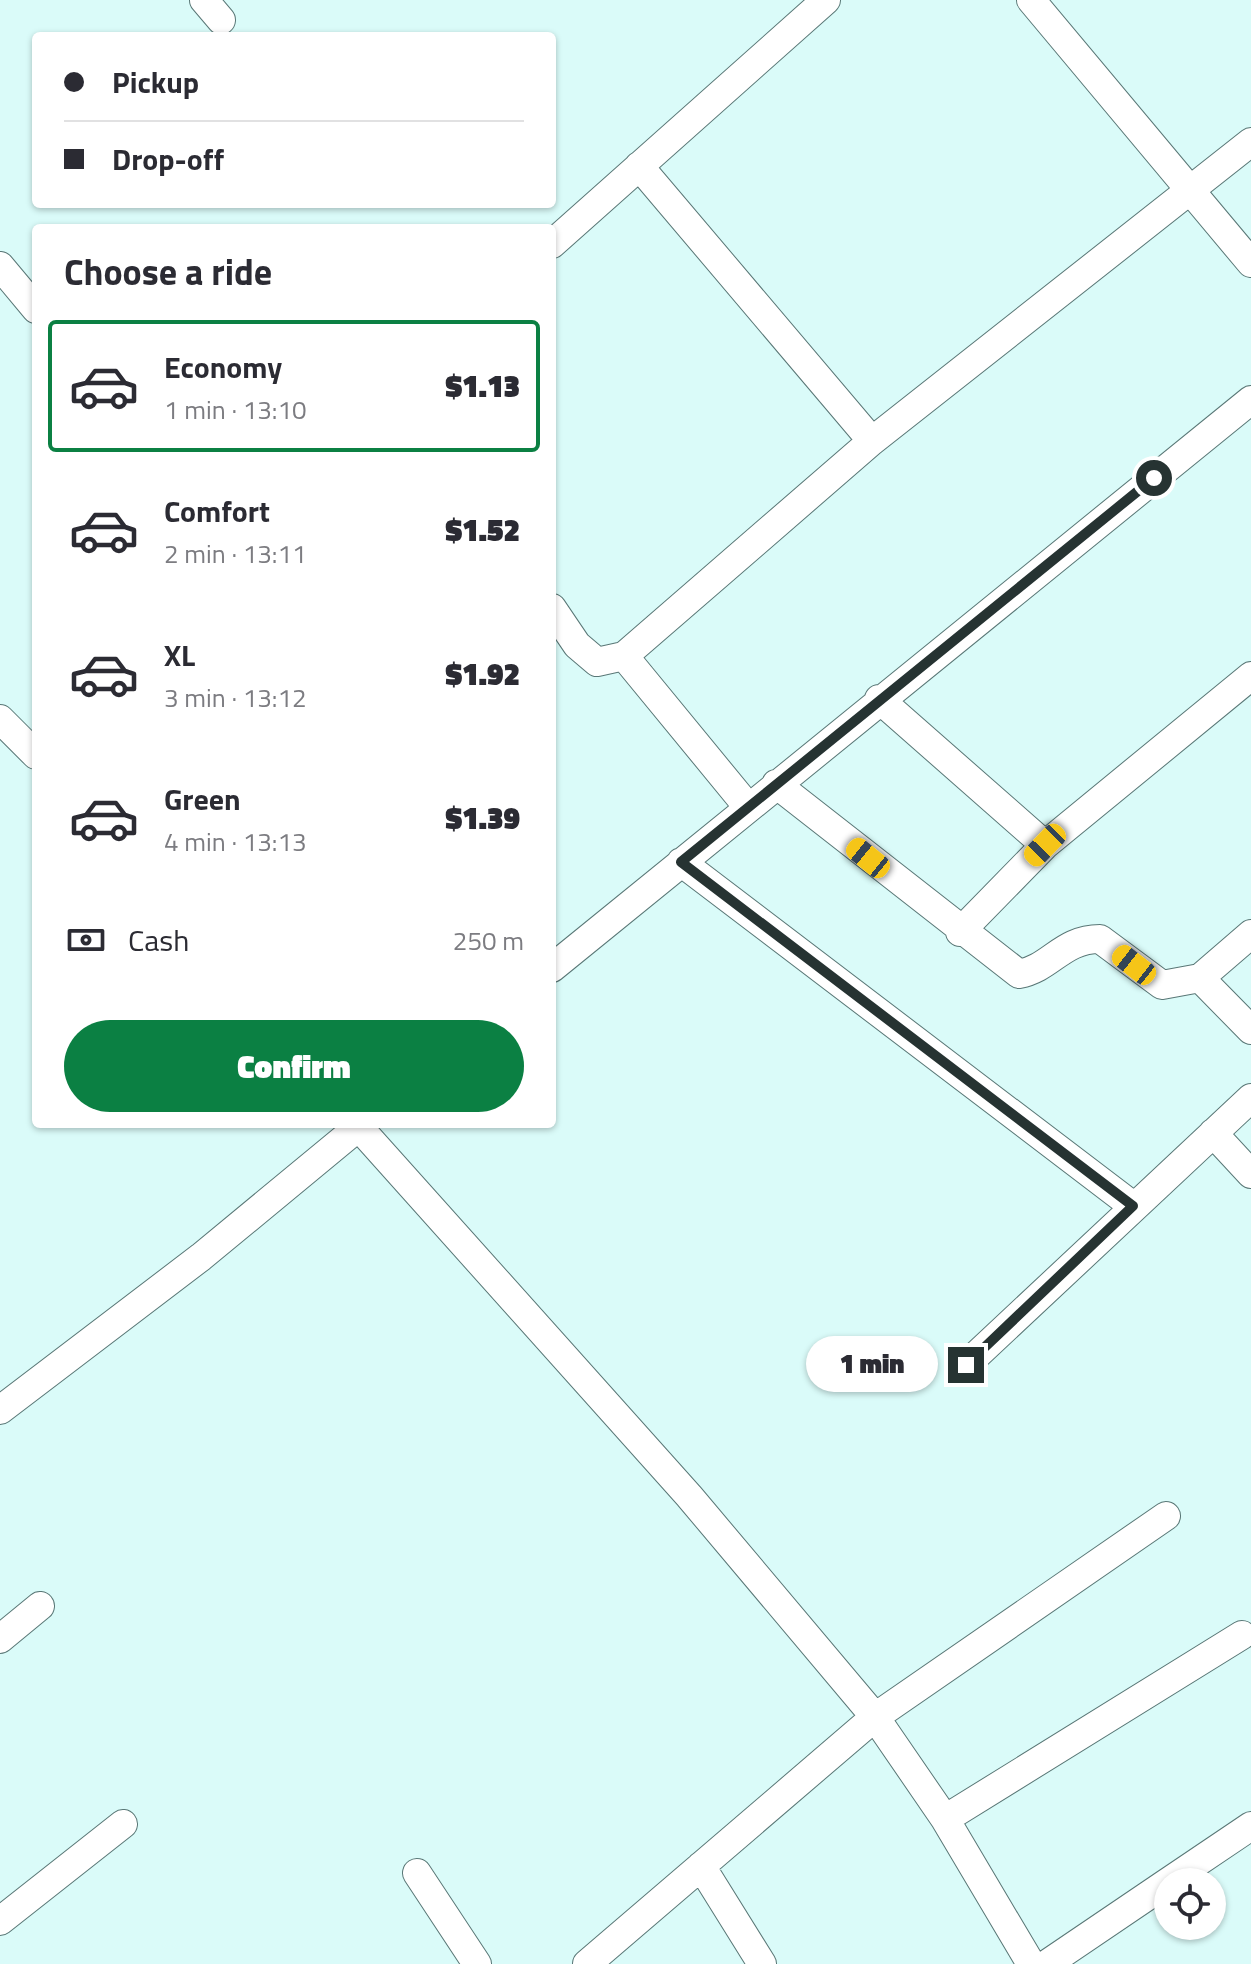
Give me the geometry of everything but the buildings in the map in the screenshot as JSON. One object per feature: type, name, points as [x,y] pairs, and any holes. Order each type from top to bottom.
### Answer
[{"type":"street","points":[[556,240],[826,0]]},
{"type":"street","points":[[1031,0],[1251,263]]},
{"type":"street","points":[[556,614],[577,645],[597,662],[624,656],[872,441],[1251,142]]},
{"type":"street","points":[[639,166],[872,441]]},
{"type":"street","points":[[0,266],[32,304]]},
{"type":"street","points":[[556,965],[879,699],[1251,400]]},
{"type":"street","points":[[624,656],[748,807]]},
{"type":"street","points":[[960,932],[1045,845],[1251,676]]},
{"type":"street","points":[[879,699],[1045,845]]},
{"type":"street","points":[[0,719],[32,751]]},
{"type":"street","points":[[776,784],[960,932],[1019,974],[1030,972],[1067,945],[1100,939],[1162,985],[1200,978],[1251,934]]},
{"type":"street","points":[[681,862],[1133,1206]]},
{"type":"street","points":[[1200,978],[1251,1030]]},
{"type":"street","points":[[966,1365],[1251,1098]]},
{"type":"street","points":[[0,1410],[201,1257],[355,1128]]},
{"type":"street","points":[[362,1128],[689,1496],[875,1717],[945,1819],[1031,1964]]},
{"type":"street","points":[[1213,1133],[1251,1174]]},
{"type":"street","points":[[587,1964],[875,1717],[1166,1516]]},
{"type":"street","points":[[0,1639],[40,1606]]},
{"type":"street","points":[[945,1819],[1242,1635]]},
{"type":"street","points":[[0,1921],[123,1824]]},
{"type":"street","points":[[1189,1868],[1251,1826]]},
{"type":"street","points":[[701,1866],[762,1964]]},
{"type":"street","points":[[417,1873],[477,1964]]},
{"type":"street","points":[[1047,1964],[1154,1891]]},
{"type":"route","points":[[966,1365],[1133,1206],[681,862],[1154,478]]}]
